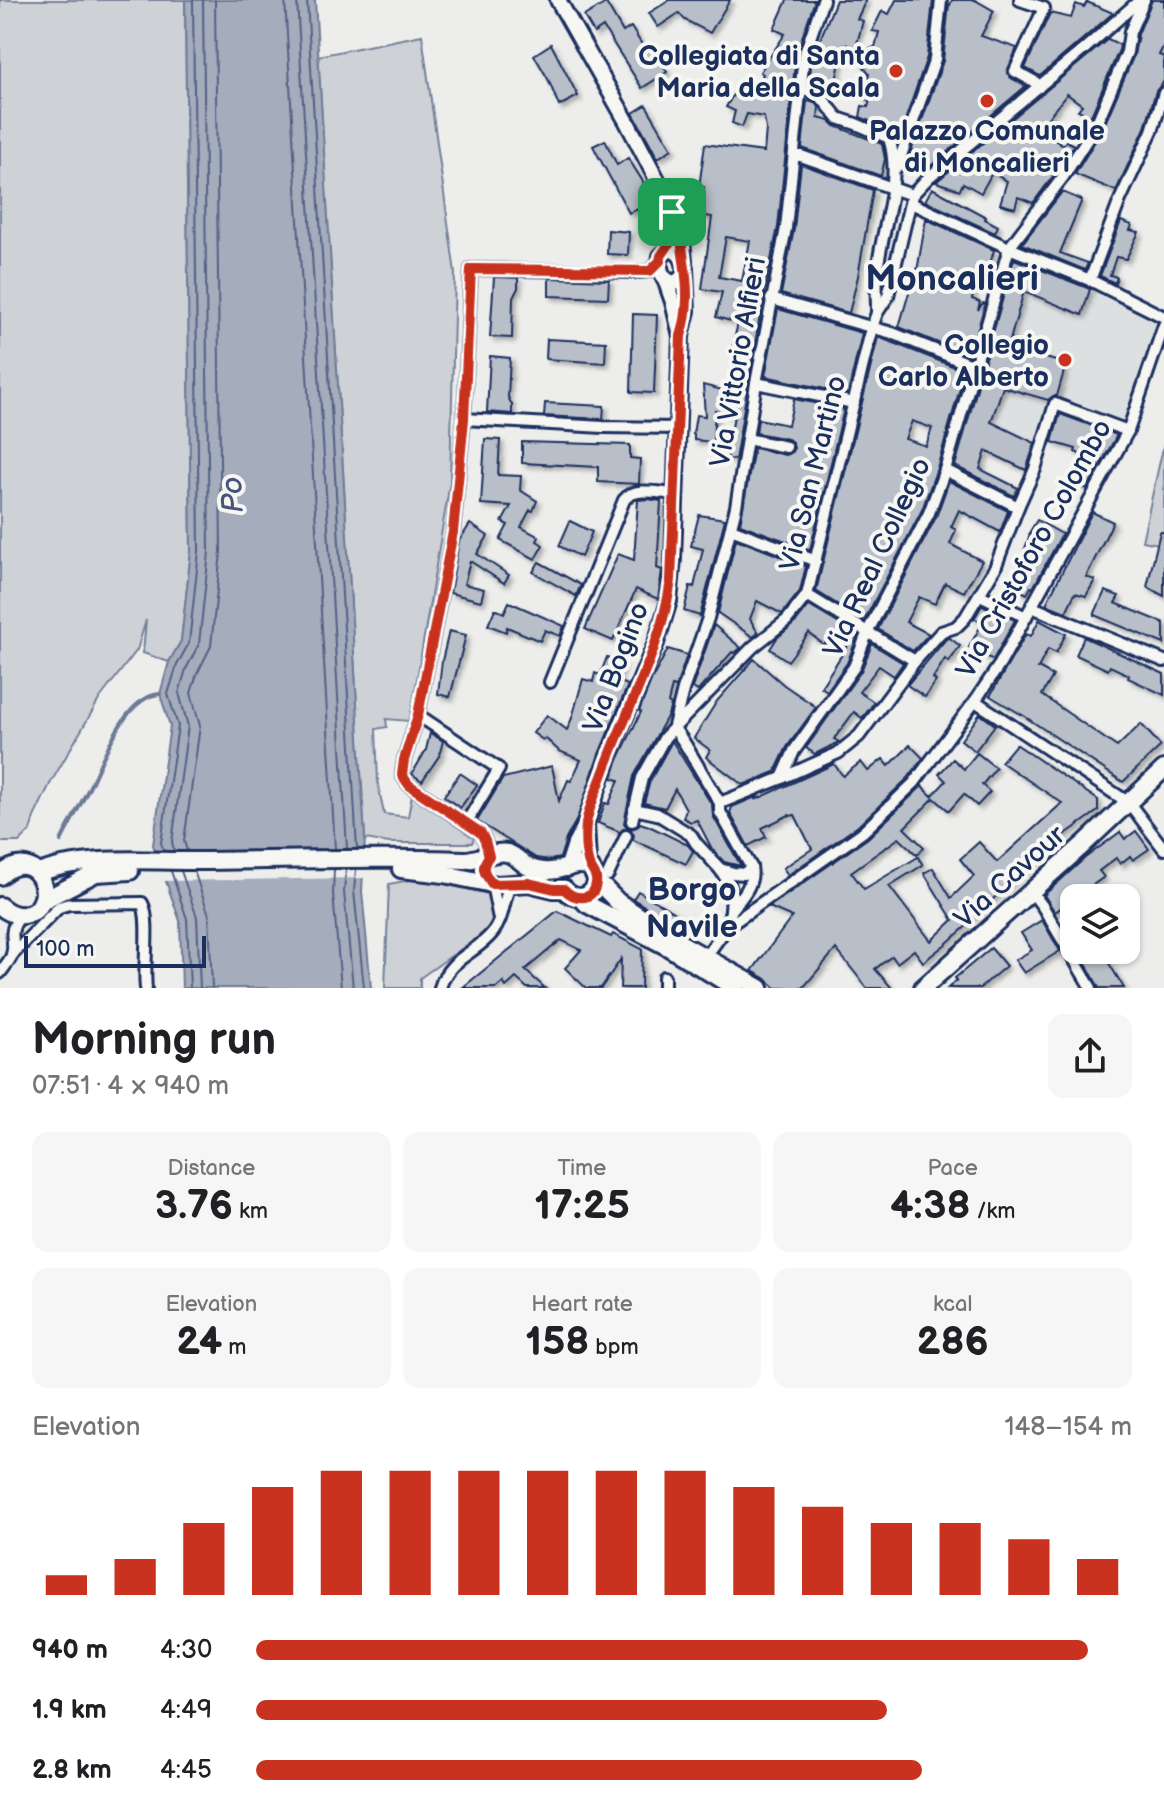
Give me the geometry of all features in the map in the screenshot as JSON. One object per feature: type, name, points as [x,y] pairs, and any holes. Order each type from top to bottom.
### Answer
[{"type":"main road","points":[[558,0],[626,120],[681,231],[685,273],[675,283],[665,278]]},
{"type":"main road","points":[[672,212],[670,243],[662,256],[660,270],[681,336]]},
{"type":"main road","points":[[662,256],[673,250],[684,264],[687,311],[681,336]]},
{"type":"main road","name":"Via Bogino","points":[[567,869],[608,758],[656,643],[669,601],[681,336]]},
{"type":"main road","name":"Via Cavour","points":[[925,987],[1164,769]]},
{"type":"main road","name":"Via Bogino","points":[[586,824],[588,862],[598,875]]},
{"type":"main road","points":[[492,884],[483,866],[496,854]]},
{"type":"main road","points":[[0,906],[13,915],[21,915],[35,910],[42,901],[96,873],[152,866],[394,863],[470,860],[496,854],[516,858],[529,868],[547,872],[567,869],[576,864],[586,865],[598,875],[618,902],[673,939],[760,988]]},
{"type":"main road","points":[[38,873],[95,860],[152,866]]},
{"type":"main road","points":[[394,863],[492,884],[529,883],[564,889]]},
{"type":"main road","points":[[3,870],[16,865],[38,873],[44,885],[42,901]]},
{"type":"main road","points":[[567,869],[563,879],[564,889],[571,896],[581,898],[735,988]]},
{"type":"main road","points":[[581,898],[593,891],[598,875]]},
{"type":"street","name":"Via Vittorio Alfieri","points":[[674,728],[731,529],[786,228],[804,56],[823,0]]},
{"type":"street","points":[[894,175],[935,59],[941,0]]},
{"type":"street","points":[[1020,0],[1044,8],[1015,71],[1039,87]]},
{"type":"street","points":[[912,199],[928,178],[1142,0]]},
{"type":"street","name":"Via Real Collegio","points":[[782,778],[794,751],[854,667],[868,631],[929,513],[945,470],[1009,248],[1063,177],[1096,125],[1127,52],[1130,32],[1142,0]]},
{"type":"street","points":[[800,86],[821,97],[838,118],[889,138],[894,156],[894,175],[877,273],[877,313]]},
{"type":"street","points":[[1090,280],[1120,200],[1152,131],[1164,93]]},
{"type":"street","points":[[794,156],[892,187],[1009,248],[1090,280],[1164,317]]},
{"type":"street","name":"Via San Martino","points":[[632,821],[642,778],[665,737],[753,647],[787,620],[807,595],[872,327],[888,296],[912,199]]},
{"type":"street","points":[[496,854],[481,833],[409,785],[402,775],[418,715],[453,532],[464,419],[471,269],[636,272],[650,271],[662,256]]},
{"type":"street","points":[[636,272],[647,277],[665,278]]},
{"type":"street","points":[[771,299],[892,333],[974,366]]},
{"type":"street","name":"Via Cristoforo Colombo","points":[[727,927],[863,832],[914,783],[975,701],[1000,664],[1128,431],[1164,325]]},
{"type":"street","points":[[756,383],[854,403]]},
{"type":"street","points":[[720,803],[838,753],[859,736],[915,661],[941,632],[956,627],[965,618],[995,568],[1035,469],[1055,404],[1128,431]]},
{"type":"street","points":[[464,419],[678,428]]},
{"type":"street","points":[[747,439],[786,447]]},
{"type":"street","points":[[945,470],[1018,507]]},
{"type":"street","points":[[550,682],[624,500],[629,494],[637,492],[675,494]]},
{"type":"street","points":[[731,529],[816,561]]},
{"type":"street","points":[[807,595],[915,661]]},
{"type":"street","points":[[980,595],[1164,661]]},
{"type":"street","points":[[975,701],[1129,803],[1164,849]]},
{"type":"street","points":[[418,715],[499,769],[466,823]]},
{"type":"street","points":[[674,728],[720,803],[720,812],[751,867],[753,877],[750,885],[731,911]]},
{"type":"street","points":[[634,809],[657,814],[691,835],[729,883],[732,894],[727,927],[706,956]]},
{"type":"street","points":[[598,875],[626,836]]},
{"type":"street","points":[[720,869],[744,874],[751,867]]},
{"type":"street","points":[[440,988],[450,968],[492,934],[511,883]]},
{"type":"street","points":[[492,884],[499,919]]},
{"type":"street","points":[[1031,891],[1091,988]]},
{"type":"street","points":[[0,973],[12,955],[59,907],[69,904],[142,903],[146,919],[146,988]]},
{"type":"street","points":[[12,955],[11,935],[21,915]]},
{"type":"shaded area","points":[[0,0],[185,0],[191,551],[181,641],[169,662],[143,653],[146,620],[137,650],[100,698],[50,784],[30,831],[19,842],[0,842]]},
{"type":"shaded area","points":[[422,35],[455,273],[450,482],[410,721],[386,719],[387,727],[376,729],[378,784],[384,814],[408,817],[412,795],[474,838],[472,843],[389,843],[365,839],[318,56]]},
{"type":"shaded area","name":"Collegio Carlo Alberto","points":[[1014,254],[1092,282],[1160,317],[1125,427],[1055,402],[1030,471],[959,439]]},
{"type":"shaded area","points":[[1164,443],[1164,545],[1142,541]]},
{"type":"shaded area","points":[[420,878],[492,895],[495,925],[420,978],[420,988],[385,988],[389,884]]},
{"type":"water","name":"Po","points":[[185,0],[315,0],[365,839],[362,891],[371,988],[182,988],[180,921],[153,845],[170,726],[160,694],[169,662],[181,641],[191,551]]},
{"type":"pier","points":[[369,848],[367,878],[162,881],[154,859],[154,852]]},
{"type":"building","points":[[670,0],[730,0],[710,33],[685,20],[679,13],[658,27],[649,13]]},
{"type":"building","points":[[787,0],[815,0],[796,55],[778,227],[735,460],[727,459],[734,415],[715,410],[713,442],[694,440],[693,434],[696,415],[705,416],[703,385],[734,393],[742,354],[731,352],[738,323],[716,317],[722,292],[702,289],[712,217],[700,215],[704,187],[699,187],[705,144],[764,152],[764,117],[747,114],[742,127],[732,123],[735,111],[726,107],[733,95],[752,99],[763,74],[760,72],[785,34],[774,29]],"holes":[[[726,237],[750,241],[742,281],[719,277]]]},
{"type":"building","points":[[836,0],[866,0],[857,19],[863,21],[856,47],[844,44],[834,90],[809,82],[812,59]]},
{"type":"building","name":"Collegiata di Santa Maria della Scala","points":[[896,0],[933,0],[927,57],[901,132],[860,117],[862,106],[868,107],[870,100],[864,99],[869,74],[862,64],[863,51],[875,47],[879,32],[872,31],[882,11],[889,14]]},
{"type":"building","name":"Palazzo Comunale di Moncalieri","points":[[952,0],[975,0],[994,11],[981,36],[1017,48],[1007,72],[1011,78],[1026,86],[927,169],[908,160],[943,61]]},
{"type":"building","points":[[1152,0],[1164,0],[1164,45],[1159,55],[1164,57],[1164,81],[1156,91],[1145,128],[1116,191],[1075,174],[1103,128],[1134,55],[1138,34]]},
{"type":"building","points":[[1087,2],[1113,13],[1040,76],[1025,68],[1050,13],[1071,18],[1076,4],[1084,7]]},
{"type":"building","points":[[606,3],[623,32],[631,27],[646,51],[651,48],[667,72],[642,88],[603,27],[594,33],[584,16]]},
{"type":"building","points":[[1108,39],[1120,45],[1119,50],[1091,116],[1078,110],[1082,105],[1067,94],[1040,128],[1063,145],[1066,141],[1074,145],[1033,203],[1018,197],[1015,208],[1000,204],[1007,181],[992,173],[981,193],[963,183],[960,190],[936,182]]},
{"type":"building","points":[[551,44],[578,96],[559,106],[534,55]]},
{"type":"building","points":[[807,101],[819,107],[818,118],[882,144],[885,159],[881,176],[802,148]]},
{"type":"building","points":[[646,105],[672,149],[658,158],[633,113]]},
{"type":"building","points":[[605,140],[617,165],[628,158],[652,203],[629,213],[593,146]]},
{"type":"building","points":[[801,164],[873,190],[849,313],[781,294],[794,229]]},
{"type":"building","points":[[932,188],[986,217],[998,226],[995,233],[925,201]]},
{"type":"building","points":[[1062,192],[1082,200],[1060,253],[1088,263],[1085,270],[1022,244]]},
{"type":"building","points":[[926,219],[994,250],[987,275],[977,274],[972,299],[980,302],[978,310],[985,304],[970,356],[899,327],[912,282],[915,283]]},
{"type":"building","points":[[1121,221],[1132,225],[1130,230],[1139,232],[1126,259],[1116,257],[1110,275],[1117,277],[1115,283],[1100,276]]},
{"type":"building","points":[[608,230],[629,232],[628,255],[607,254]]},
{"type":"building","points":[[1014,259],[1090,289],[1082,315],[1024,291],[1008,347],[1066,364],[1057,396],[1048,400],[1003,387],[991,422],[1035,443],[1026,470],[986,451],[980,469],[1018,488],[1014,496],[955,466]]},
{"type":"building","points":[[494,277],[518,278],[518,288],[513,298],[512,338],[490,337]]},
{"type":"building","points":[[549,278],[609,280],[608,298],[549,296]]},
{"type":"building","points":[[778,309],[862,333],[848,394],[765,376]]},
{"type":"building","points":[[633,314],[657,315],[654,393],[631,392]]},
{"type":"building","points":[[878,337],[965,371],[922,510],[864,621],[816,591]],"holes":[[[912,421],[932,428],[926,446],[905,439]]]},
{"type":"building","points":[[547,339],[606,342],[605,363],[546,359]]},
{"type":"building","points":[[490,356],[510,358],[508,397],[512,414],[487,412]]},
{"type":"building","points":[[794,399],[844,409],[810,550],[740,524],[754,448],[785,455],[794,448],[788,439],[756,433],[758,419],[788,425]]},
{"type":"building","points":[[545,403],[604,406],[603,419],[544,416]]},
{"type":"building","points":[[1060,414],[1117,435],[1087,489],[1070,480],[1082,455],[1075,452],[1076,449],[1052,442]]},
{"type":"building","points":[[485,439],[500,440],[498,475],[521,476],[520,490],[537,501],[521,527],[539,537],[537,541],[543,545],[535,559],[500,540],[508,525],[502,522],[511,506],[481,504]]},
{"type":"building","points":[[522,442],[630,445],[630,458],[640,459],[639,484],[598,482],[598,467],[522,463]]},
{"type":"building","points":[[949,481],[1008,511],[1000,532],[959,510],[951,527],[956,530],[950,544],[982,561],[964,592],[945,583],[935,604],[919,597],[906,622],[929,634],[913,651],[878,629],[936,517]]},
{"type":"building","points":[[638,500],[661,501],[657,568],[662,570],[658,599],[636,589],[613,641],[585,629],[618,554],[634,560]]},
{"type":"building","points":[[1092,512],[1113,522],[1086,577],[1095,580],[1086,596],[1075,593],[1066,612],[1046,604]]},
{"type":"building","points":[[699,515],[725,519],[700,616],[684,611],[690,586],[694,587],[703,549],[691,546]]},
{"type":"building","points":[[1037,520],[1062,534],[1027,594],[1009,585]]},
{"type":"building","points":[[570,521],[592,532],[581,557],[559,546]]},
{"type":"building","points":[[470,524],[488,536],[477,554],[509,575],[504,583],[470,561],[464,584],[484,589],[481,601],[450,593],[459,541]]},
{"type":"building","points":[[1160,532],[1164,532],[1164,596],[1147,587]]},
{"type":"building","points":[[736,539],[806,566],[800,591],[782,614],[757,601],[750,619],[758,633],[753,637],[718,613]]},
{"type":"building","points":[[539,562],[581,585],[576,596],[533,572]]},
{"type":"building","points":[[1105,591],[1119,596],[1115,603],[1164,623],[1164,644],[1094,615]]},
{"type":"building","points":[[509,602],[564,626],[560,636],[545,630],[540,641],[507,627],[506,632],[488,625],[495,609],[504,613]]},
{"type":"building","points":[[982,605],[1015,620],[993,660],[969,647],[983,622],[974,619]]},
{"type":"building","points":[[809,606],[858,635],[847,663],[827,691],[821,687],[848,645],[831,634],[824,645],[809,633],[788,661],[770,649]]},
{"type":"building","points":[[1039,620],[1066,634],[1056,653],[1048,649],[1038,668],[1053,676],[1042,695],[1117,747],[1141,724],[1161,746],[1123,782],[990,696],[1026,634],[1031,636]]},
{"type":"building","points":[[714,625],[741,648],[732,652],[698,691],[692,688]]},
{"type":"building","points":[[449,631],[466,635],[450,697],[438,694]]},
{"type":"building","points":[[1084,637],[1164,674],[1164,695],[1110,666],[1108,670],[1076,655]]},
{"type":"building","points":[[950,638],[960,646],[949,662],[945,659],[925,697],[907,685]]},
{"type":"building","points":[[872,644],[903,663],[894,676],[879,666],[859,692],[874,702],[870,708],[862,718],[854,712],[834,739],[839,742],[815,754],[806,748],[861,671]]},
{"type":"building","points":[[668,649],[687,655],[676,687],[672,686],[668,715],[634,776],[624,823],[631,829],[640,823],[649,826],[688,845],[693,851],[686,864],[633,840],[634,834],[630,829],[624,828],[619,833],[598,823],[605,803],[609,804],[619,780],[612,778],[617,762]]},
{"type":"building","points":[[607,657],[623,663],[617,681],[628,685],[560,858],[536,858],[477,821],[503,778],[552,766],[559,801],[581,760],[559,751],[545,738],[543,740],[533,733],[547,715],[567,730],[583,679],[593,682],[595,673],[600,675]]},
{"type":"building","points":[[754,659],[816,707],[787,747],[775,772],[743,785],[706,757],[710,750],[694,738],[717,701]]},
{"type":"building","points":[[980,714],[995,725],[975,751],[961,740]]},
{"type":"building","points":[[430,733],[443,741],[439,756],[422,781],[412,774],[426,750]]},
{"type":"building","points":[[672,741],[712,805],[713,816],[741,866],[724,862],[712,849],[697,820],[691,822],[683,818],[686,809],[675,789],[665,808],[644,803],[650,781]]},
{"type":"building","points":[[1016,744],[1098,800],[1098,811],[1067,833],[947,943],[923,962],[914,950],[897,963],[892,956],[875,969],[892,988],[867,988],[836,949],[803,988],[776,988],[752,971],[792,917],[769,907],[868,838],[922,786],[932,796],[946,781],[939,774],[953,759],[964,769],[977,753],[996,768],[982,785],[990,792],[977,806],[964,794],[949,811],[933,797],[904,828],[924,847],[917,855],[899,838],[851,872],[864,889],[918,857],[923,865],[889,886],[931,941],[953,920],[924,873],[933,868],[951,898],[974,876],[960,859],[979,842],[997,862],[1062,803],[1001,762]]},
{"type":"building","points":[[910,745],[923,758],[908,778],[858,826],[788,875],[783,868],[812,849],[795,815],[762,828],[766,837],[748,846],[730,813],[732,807],[758,796],[755,800],[834,764],[843,776],[861,762],[868,771],[883,759],[889,766]]},
{"type":"building","points":[[460,773],[477,785],[460,808],[444,796]]},
{"type":"building","points":[[1136,831],[1149,849],[1133,860],[1130,856],[1120,864],[1116,858],[1099,871],[1104,877],[1094,884],[1060,884],[1060,908],[1055,912],[1044,895],[1120,832],[1125,839]]},
{"type":"building","points":[[638,891],[684,918],[679,927],[633,899]]},
{"type":"building","points":[[557,911],[642,949],[641,988],[620,988],[621,959],[601,988],[586,988],[565,968],[581,950],[561,940],[525,970],[545,988],[527,988],[516,978],[506,987],[503,982],[496,988],[462,988]]},
{"type":"building","points":[[1042,920],[1060,951],[1024,973],[1015,960],[1032,950],[1021,933]]},
{"type":"building","points":[[991,948],[1006,966],[980,988],[948,988],[957,980],[955,978]]},
{"type":"building","points":[[1086,964],[1109,964],[1124,988],[1099,988]]},
{"type":"waterway","points":[[61,841],[126,717],[147,697],[160,694]]},
{"type":"place","name":"Collegiata di Santa Maria della Scala","points":[[896,71]]},
{"type":"place","name":"Palazzo Comunale di Moncalieri","points":[[987,101]]},
{"type":"place","name":"Collegio Carlo Alberto","points":[[1065,360]]},
{"type":"district","name":"Moncalieri","points":[[952,277]]},
{"type":"district","name":"Borgo Navile","points":[[692,908]]},
{"type":"route","points":[[672,212],[681,231],[687,311],[681,336],[669,601],[656,643],[608,758],[586,824],[588,862],[597,881],[593,891],[581,898],[571,896],[564,889],[529,883],[492,884],[483,871],[489,856],[481,833],[409,785],[402,775],[418,715],[453,532],[464,419],[471,269],[650,271],[670,243],[672,212]]}]
